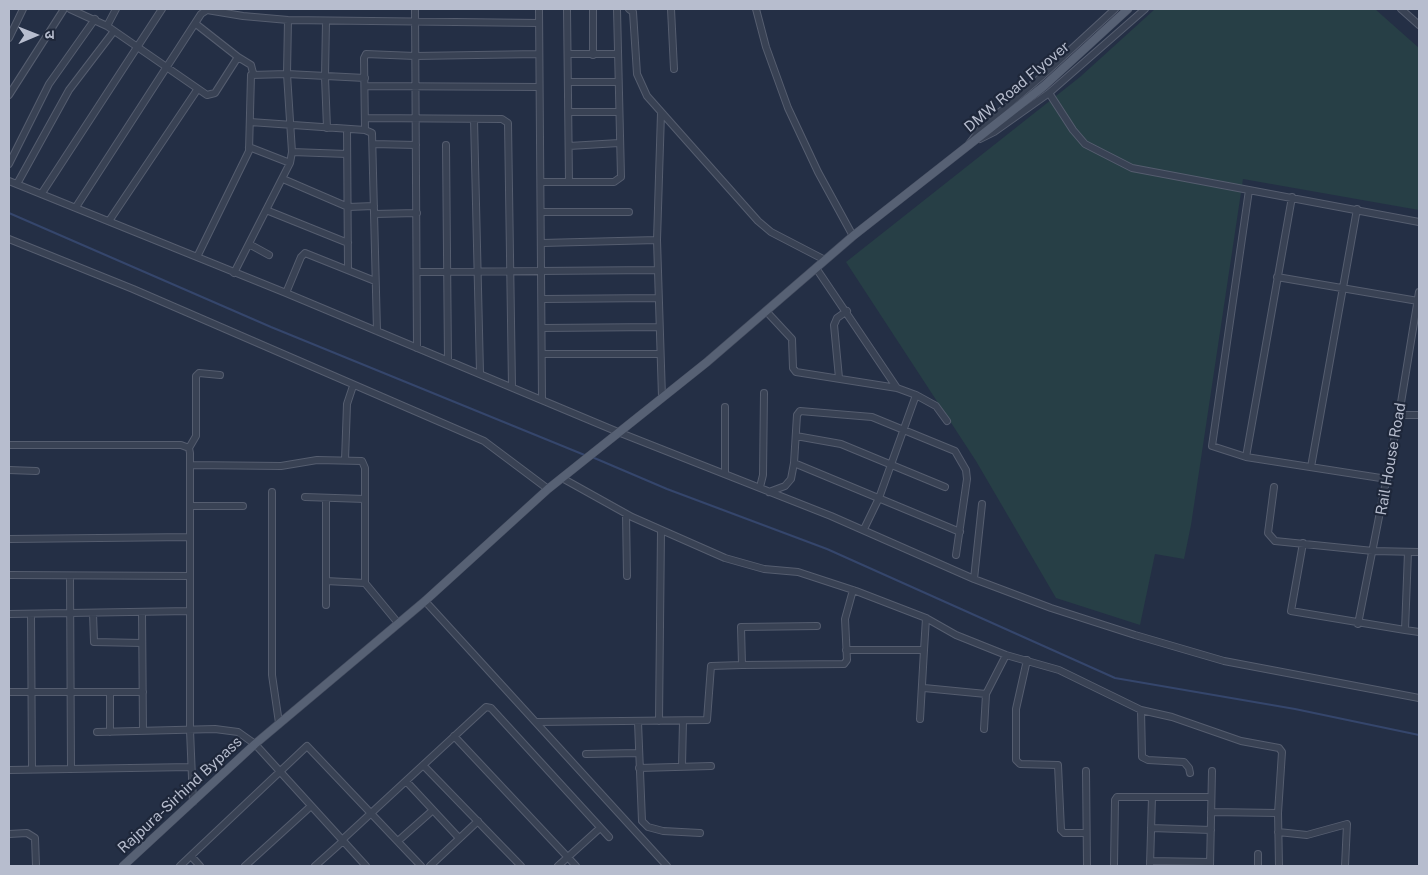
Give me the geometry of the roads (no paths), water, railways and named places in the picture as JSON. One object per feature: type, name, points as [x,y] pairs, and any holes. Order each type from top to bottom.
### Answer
[{"type":"main road","name":"DMW Road Flyover","points":[[611,437],[662,398],[853,236],[1044,86],[1128,9]]},
{"type":"main road","name":"Rajpura-Sirhind Bypass","points":[[124,866],[255,744],[398,623],[548,489],[611,437]]},
{"type":"street","points":[[9,38],[23,9]]},
{"type":"street","points":[[9,95],[64,9]]},
{"type":"street","points":[[70,9],[107,26],[137,45],[206,95],[213,95],[238,57]]},
{"type":"street","points":[[107,26],[116,9]]},
{"type":"street","points":[[42,193],[162,9]]},
{"type":"street","points":[[76,207],[201,14],[207,9],[243,12],[288,20],[539,23]]},
{"type":"street","points":[[415,9],[417,348]]},
{"type":"street","points":[[539,9],[538,54],[543,299],[542,400]]},
{"type":"street","points":[[567,9],[570,182]]},
{"type":"street","points":[[593,9],[593,55]]},
{"type":"street","points":[[541,182],[617,182],[620,177],[617,9]]},
{"type":"street","points":[[629,9],[632,12],[637,74],[647,96],[758,221],[772,232],[825,260]]},
{"type":"street","points":[[671,9],[674,69]]},
{"type":"street","points":[[756,9],[766,48],[788,108],[818,172],[853,236]]},
{"type":"street","points":[[969,145],[982,127],[1041,77],[1115,9]]},
{"type":"street","points":[[969,145],[994,132],[1049,93],[1145,9]]},
{"type":"street","points":[[1400,9],[1419,25]]},
{"type":"street","points":[[9,164],[49,84],[95,19]]},
{"type":"street","points":[[234,273],[290,163],[292,152],[287,74],[288,20]]},
{"type":"street","points":[[326,21],[325,77],[328,128]]},
{"type":"street","points":[[196,24],[251,65],[253,73],[250,77],[249,147],[246,159],[197,257]]},
{"type":"street","points":[[17,184],[69,90],[114,31]]},
{"type":"street","points":[[365,130],[366,54],[415,56],[538,54]]},
{"type":"street","points":[[569,54],[618,54]]},
{"type":"street","points":[[253,73],[365,78]]},
{"type":"street","points":[[569,82],[618,82]]},
{"type":"street","points":[[365,86],[539,87]]},
{"type":"street","points":[[109,221],[197,90]]},
{"type":"street","points":[[1049,93],[1073,130],[1085,144],[1132,168],[1419,222]]},
{"type":"street","points":[[569,112],[618,112]]},
{"type":"street","points":[[661,113],[657,270],[662,398]]},
{"type":"street","points":[[366,118],[502,119],[508,123],[512,387]]},
{"type":"street","points":[[474,119],[480,373]]},
{"type":"street","points":[[250,122],[372,132],[377,331]]},
{"type":"street","points":[[347,129],[348,270]]},
{"type":"street","points":[[569,146],[619,143]]},
{"type":"street","points":[[373,144],[416,145]]},
{"type":"street","points":[[446,145],[448,360]]},
{"type":"street","points":[[249,147],[290,163]]},
{"type":"street","points":[[292,152],[347,154]]},
{"type":"street","points":[[283,179],[348,207],[374,206]]},
{"type":"street","points":[[9,181],[286,293],[618,432],[864,529],[974,579],[1107,626],[1224,661],[1419,698]]},
{"type":"street","points":[[1249,190],[1211,442],[1215,448],[1246,457],[1387,479]]},
{"type":"street","points":[[1246,457],[1292,197]]},
{"type":"street","points":[[1311,467],[1357,209]]},
{"type":"street","points":[[266,210],[348,243]]},
{"type":"street","points":[[541,212],[630,212]]},
{"type":"street","points":[[374,214],[417,213]]},
{"type":"street","points":[[9,239],[133,289],[353,386],[484,441],[500,451],[548,489]]},
{"type":"street","points":[[542,243],[657,240]]},
{"type":"street","points":[[249,244],[270,255]]},
{"type":"street","points":[[286,293],[303,254],[308,254],[376,281]]},
{"type":"street","points":[[816,268],[847,311],[897,388]]},
{"type":"street","points":[[418,272],[657,270]]},
{"type":"street","points":[[1277,277],[1418,301]]},
{"type":"street","name":"Rail House Road","points":[[1358,624],[1416,332],[1419,292]]},
{"type":"street","points":[[543,299],[658,298]]},
{"type":"street","points":[[766,311],[792,339],[794,370],[897,388],[916,395],[936,406],[947,421]]},
{"type":"street","points":[[840,378],[834,324],[837,318],[847,311]]},
{"type":"street","points":[[543,328],[659,327]]},
{"type":"street","points":[[543,354],[660,354]]},
{"type":"street","points":[[193,802],[190,730],[189,448],[196,436],[196,376],[199,373],[220,375]]},
{"type":"street","points":[[345,460],[347,404],[353,386]]},
{"type":"street","points":[[760,487],[763,475],[764,393]]},
{"type":"street","points":[[864,529],[879,498],[916,395]]},
{"type":"street","points":[[725,406],[725,474]]},
{"type":"street","points":[[769,492],[789,483],[794,463],[797,415],[802,411],[872,417],[952,448],[966,470],[967,479],[956,555]]},
{"type":"street","points":[[1399,415],[1419,415]]},
{"type":"street","points":[[796,436],[841,444],[945,487]]},
{"type":"street","points":[[9,445],[181,446],[189,448]]},
{"type":"street","points":[[190,465],[281,466],[317,460],[359,460],[365,465],[365,583],[398,623]]},
{"type":"street","points":[[794,463],[960,532]]},
{"type":"street","points":[[9,470],[36,471]]},
{"type":"street","points":[[565,476],[626,514],[725,558],[764,569],[798,572],[852,590],[926,618],[956,634],[1006,655],[1059,670],[1141,710],[1172,717],[1241,741],[1279,748],[1282,752],[1278,814],[1279,866]]},
{"type":"street","points":[[1274,486],[1268,533],[1275,541],[1373,551],[1419,552]]},
{"type":"street","points":[[272,492],[272,675],[279,724]]},
{"type":"street","points":[[305,497],[365,499]]},
{"type":"street","points":[[326,498],[326,605]]},
{"type":"street","points":[[974,579],[982,504]]},
{"type":"street","points":[[190,506],[243,506]]},
{"type":"street","points":[[626,514],[626,576]]},
{"type":"street","points":[[659,721],[661,530]]},
{"type":"street","points":[[9,539],[190,537]]},
{"type":"street","points":[[1303,543],[1291,611],[1358,624],[1419,632]]},
{"type":"street","points":[[1405,630],[1408,552]]},
{"type":"street","points":[[9,575],[190,576]]},
{"type":"street","points":[[70,576],[71,769]]},
{"type":"street","points":[[326,581],[365,583]]},
{"type":"street","points":[[537,722],[683,721],[709,718],[711,666],[841,665],[847,660],[846,619],[852,590]]},
{"type":"street","points":[[424,600],[667,866]]},
{"type":"street","points":[[9,614],[190,611]]},
{"type":"street","points":[[142,612],[143,731]]},
{"type":"street","points":[[93,613],[94,642],[142,643]]},
{"type":"street","points":[[31,614],[32,769]]},
{"type":"street","points":[[920,719],[924,688],[926,618]]},
{"type":"street","points":[[742,666],[741,627],[817,626]]},
{"type":"street","points":[[846,650],[924,650]]},
{"type":"street","points":[[984,728],[986,694],[1006,655]]},
{"type":"street","points":[[1028,660],[1016,710],[1016,760],[1020,764],[1058,765],[1061,830],[1064,833],[1086,833]]},
{"type":"street","points":[[924,688],[986,694]]},
{"type":"street","points":[[9,692],[143,692]]},
{"type":"street","points":[[110,692],[110,732]]},
{"type":"street","points":[[316,866],[482,710],[491,708],[609,837]]},
{"type":"street","points":[[1141,710],[1142,757],[1148,760],[1184,762],[1189,768],[1190,773]]},
{"type":"street","points":[[682,766],[683,721]]},
{"type":"street","points":[[638,722],[642,821],[645,825],[663,831],[700,833]]},
{"type":"street","points":[[97,732],[190,730],[238,732],[255,744],[366,866]]},
{"type":"street","points":[[454,736],[576,866]]},
{"type":"street","points":[[180,866],[281,772],[304,748],[311,747],[421,866]]},
{"type":"street","points":[[586,754],[639,753]]},
{"type":"street","points":[[423,765],[520,866]]},
{"type":"street","points":[[640,768],[711,766]]},
{"type":"street","points":[[9,770],[191,768]]},
{"type":"street","points":[[1152,797],[1150,864],[1210,864],[1212,771]]},
{"type":"street","points":[[1086,772],[1087,866]]},
{"type":"street","points":[[406,781],[459,838]]},
{"type":"street","points":[[1114,866],[1115,800],[1123,796],[1211,797]]},
{"type":"street","points":[[245,866],[311,806]]},
{"type":"street","points":[[398,841],[433,810]]},
{"type":"street","points":[[1211,812],[1278,814]]},
{"type":"street","points":[[430,866],[478,822]]},
{"type":"street","points":[[1278,832],[1307,835],[1347,824],[1345,866]]},
{"type":"street","points":[[558,866],[600,828]]},
{"type":"street","points":[[1151,828],[1211,830]]},
{"type":"street","points":[[9,834],[32,835],[36,844],[36,866]]},
{"type":"street","points":[[1258,854],[1258,866]]},
{"type":"street","points":[[191,856],[200,866]]},
{"type":"waterway","points":[[9,213],[271,327],[587,456]]},
{"type":"waterway","points":[[592,457],[667,489],[827,549],[1115,678],[1295,709],[1419,735]]}]
